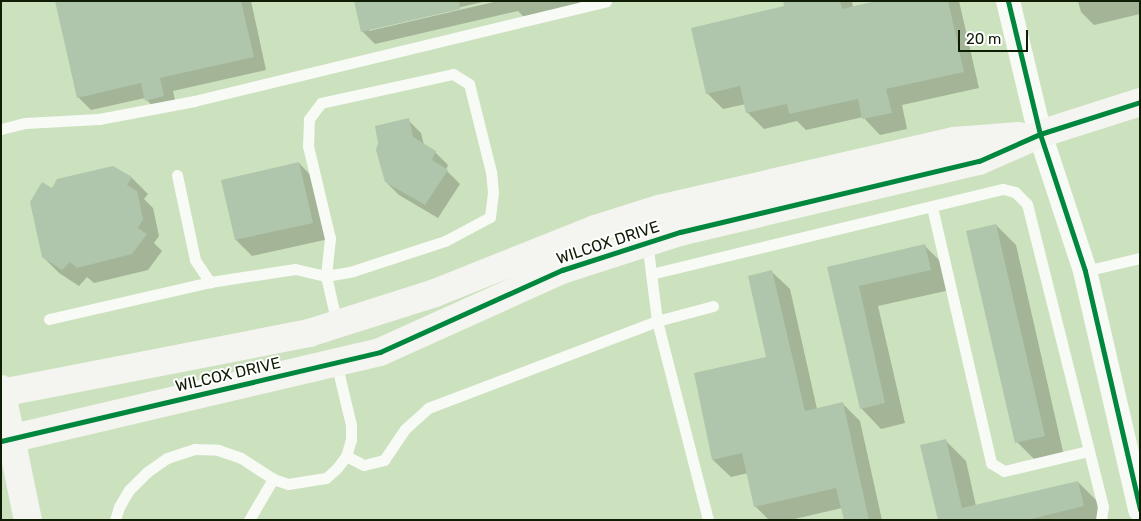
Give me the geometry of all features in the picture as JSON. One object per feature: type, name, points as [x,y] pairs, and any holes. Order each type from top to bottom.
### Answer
[{"type":"street","points":[[1008,1],[1040,134],[1085,271],[1140,510]]},
{"type":"street","name":"WILCOX DRIVE","points":[[7,440],[380,352],[562,270],[644,229],[954,141],[1040,134],[1140,102]]},
{"type":"street","name":"WILCOX DRIVE","points":[[2,392],[309,333],[436,293],[595,229],[644,229]]},
{"type":"street","points":[[2,392],[7,440],[28,520]]},
{"type":"lane","points":[[1,129],[24,123],[99,119],[194,101],[606,1]]},
{"type":"lane","points":[[49,319],[210,282],[295,269],[326,276],[353,271],[445,241],[490,217],[493,193],[491,172],[469,84],[453,74],[321,102],[309,119],[308,146],[330,238],[326,276],[337,324]]},
{"type":"lane","points":[[177,175],[195,260],[210,282]]},
{"type":"lane","points":[[651,274],[1003,189],[1015,192],[1027,204],[1103,506],[1101,520]]},
{"type":"lane","points":[[932,206],[991,463],[1004,471],[1088,451]]},
{"type":"lane","points":[[644,229],[657,321],[708,520]]},
{"type":"lane","points":[[1085,271],[1140,258]]},
{"type":"lane","points":[[346,456],[364,465],[384,460],[405,429],[428,408],[657,321],[713,306]]},
{"type":"lane","points":[[115,520],[119,507],[129,490],[147,472],[167,458],[195,449],[218,450],[241,458],[273,479],[288,484],[326,478],[346,456],[351,440],[351,425],[336,362]]},
{"type":"lane","points":[[249,520],[273,479]]},
{"type":"building","points":[[55,1],[241,1],[254,57],[160,78],[164,96],[145,101],[141,83],[77,98]]},
{"type":"building","points":[[354,1],[459,1],[460,9],[361,32]]},
{"type":"building","points":[[783,1],[840,1],[842,9],[876,1],[948,1],[964,72],[886,89],[892,113],[862,119],[858,99],[789,114],[787,104],[746,113],[740,86],[706,94],[691,28],[784,6]]},
{"type":"building","points":[[409,118],[413,137],[436,151],[432,160],[448,170],[425,205],[385,182],[376,150],[378,143],[375,126]]},
{"type":"building","points":[[299,162],[313,223],[235,240],[221,180]]},
{"type":"building","points":[[113,166],[132,177],[127,185],[137,191],[143,219],[138,228],[147,234],[132,254],[77,268],[70,262],[62,270],[42,257],[30,202],[42,182],[52,188],[57,179]]},
{"type":"building","points":[[996,224],[1045,436],[1015,443],[966,231]]},
{"type":"building","points":[[925,244],[931,270],[859,286],[885,403],[860,409],[827,267]]},
{"type":"building","points":[[772,270],[805,411],[843,402],[869,520],[844,520],[836,488],[754,507],[742,453],[712,460],[694,373],[766,357],[748,276]]},
{"type":"building","points":[[946,439],[962,508],[1078,481],[1084,506],[1027,520],[938,520],[920,445]]},
{"type":"cycle path","points":[[1008,1],[1040,134],[1085,271],[1140,510]]},
{"type":"cycle path","points":[[1,441],[380,352],[562,270],[680,232],[979,161],[1040,134],[1140,102]]}]
